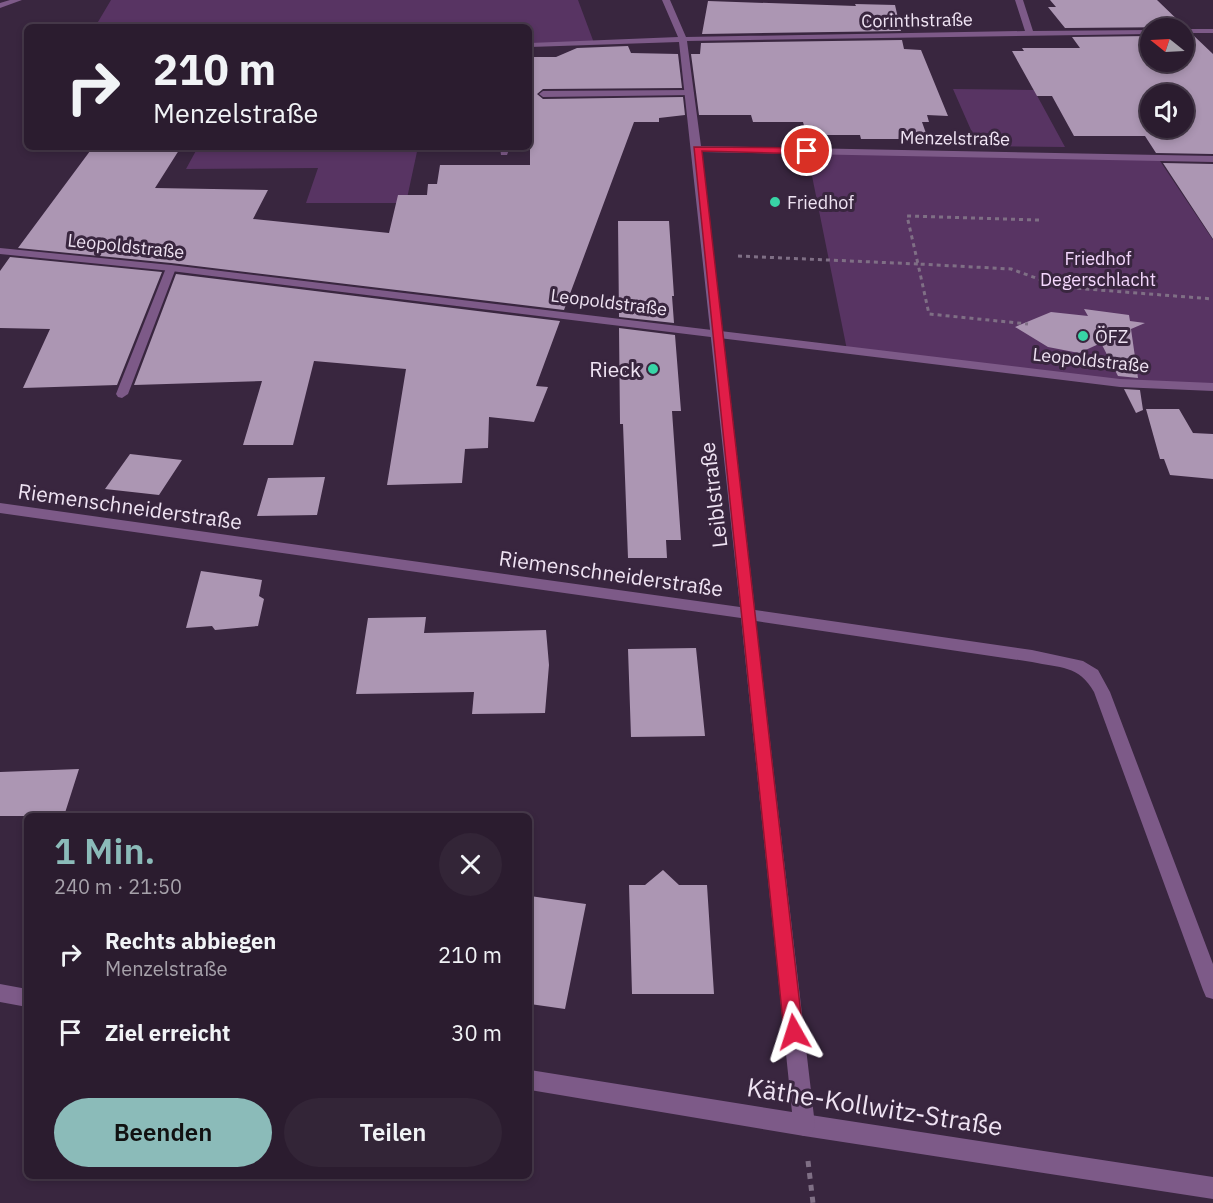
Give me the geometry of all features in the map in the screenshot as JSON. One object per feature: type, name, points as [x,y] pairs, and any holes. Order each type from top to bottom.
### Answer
[{"type":"street","points":[[0,6],[18,0]]},
{"type":"street","name":"Leiblstraße","points":[[666,0],[683,39],[697,149],[804,1125]]},
{"type":"street","points":[[1019,0],[1029,33]]},
{"type":"street","points":[[1194,31],[1213,31]]},
{"type":"street","name":"Corinthstraße","points":[[683,39],[1140,32]]},
{"type":"street","points":[[532,45],[683,39]]},
{"type":"street","points":[[543,94],[690,93]]},
{"type":"street","name":"Menzelstraße","points":[[697,149],[1213,159]]},
{"type":"street","name":"Leopoldstraße","points":[[0,251],[171,268],[1120,383],[1213,387]]},
{"type":"street","points":[[122,394],[171,268]]},
{"type":"street","name":"Riemenschneiderstraße","points":[[0,508],[748,614],[1032,656],[1077,665],[1092,674],[1106,703],[1213,990]]},
{"type":"street","points":[[0,993],[24,997]]},
{"type":"street","name":"Käthe-Kollwitz-Straße","points":[[532,1080],[1213,1188]]},
{"type":"path","points":[[1028,324],[929,314],[907,216],[1039,220]]},
{"type":"path","points":[[708,255],[1011,269],[1061,286],[1213,299]]},
{"type":"green space","points":[[111,0],[578,0],[594,43],[532,45],[532,24],[97,24]]},
{"type":"green space","points":[[953,89],[1034,90],[1065,147],[978,146]]},
{"type":"green space","points":[[196,150],[417,150],[406,203],[306,203],[318,168],[186,169]]},
{"type":"green space","name":"Friedhof Degerschlacht","points":[[807,151],[1158,158],[1213,240],[1213,387],[1155,385],[847,350]]},
{"type":"building","points":[[1050,0],[1157,0],[1176,18],[1140,18],[1140,27],[1065,28],[1048,7],[1056,7]]},
{"type":"building","points":[[708,1],[856,6],[855,4],[895,5],[901,31],[702,34]]},
{"type":"building","points":[[1140,36],[1140,72],[1194,72],[1194,36],[1213,54],[1213,154],[1156,153],[1146,138],[1194,138],[1194,84],[1140,84],[1140,136],[1074,136],[1052,96],[1037,96],[1012,51],[1024,51],[1022,48],[1080,48],[1072,37]]},
{"type":"building","points":[[902,40],[904,49],[921,50],[948,116],[927,115],[929,122],[922,122],[928,139],[861,139],[860,135],[806,133],[803,122],[753,122],[751,115],[699,115],[691,54],[700,54],[701,43]]},
{"type":"building","points":[[628,46],[631,53],[678,54],[682,88],[543,89],[537,94],[543,99],[683,97],[685,115],[659,118],[659,122],[634,122],[564,310],[171,263],[18,248],[91,150],[179,150],[155,188],[268,190],[253,219],[389,233],[398,195],[427,195],[428,184],[437,184],[440,165],[530,165],[532,57],[556,57],[577,48]]},
{"type":"building","points":[[1163,163],[1213,164],[1213,239]]},
{"type":"building","points":[[618,221],[669,221],[674,323],[619,317]]},
{"type":"building","points":[[10,257],[162,272],[117,385],[23,388],[50,329],[0,328],[0,271]]},
{"type":"building","points":[[176,274],[560,321],[536,386],[548,387],[534,422],[489,417],[488,448],[465,449],[462,483],[387,485],[406,369],[314,361],[293,445],[243,445],[262,381],[134,385]]},
{"type":"building","name":"ÖFZ","points":[[1084,309],[1129,315],[1130,321],[1145,323],[1131,329],[1138,378],[1118,376],[1101,343],[1079,353],[1048,347],[1015,327],[1051,312],[1088,316]]},
{"type":"building","points":[[619,328],[675,335],[681,411],[672,411],[681,540],[666,540],[667,558],[628,558],[623,424],[620,424]]},
{"type":"building","points":[[1124,389],[1140,390],[1143,410],[1136,413]]},
{"type":"building","points":[[1146,409],[1179,409],[1193,433],[1213,434],[1213,479],[1170,475],[1164,459],[1160,459]]},
{"type":"building","points":[[130,454],[182,460],[159,495],[105,489]]},
{"type":"building","points":[[325,477],[317,515],[257,516],[268,478]]},
{"type":"building","points":[[201,571],[262,580],[259,596],[264,599],[258,626],[215,630],[212,626],[186,628]]},
{"type":"building","points":[[426,617],[424,633],[546,630],[549,665],[545,713],[472,714],[474,692],[356,694],[368,618]]},
{"type":"building","points":[[696,648],[705,736],[631,737],[628,649]]},
{"type":"building","points":[[79,769],[65,813],[24,813],[24,816],[0,816],[0,772]]},
{"type":"building","points":[[663,870],[679,885],[707,885],[714,994],[632,994],[629,885],[645,885]]},
{"type":"building","points":[[532,896],[586,904],[565,1009],[532,1004]]},
{"type":"place","name":"Friedhof","points":[[775,202]]},
{"type":"place","name":"ÖFZ","points":[[1083,336]]},
{"type":"place","name":"Rieck","points":[[653,369]]},
{"type":"route","points":[[794,1032],[697,149],[807,151]]}]
